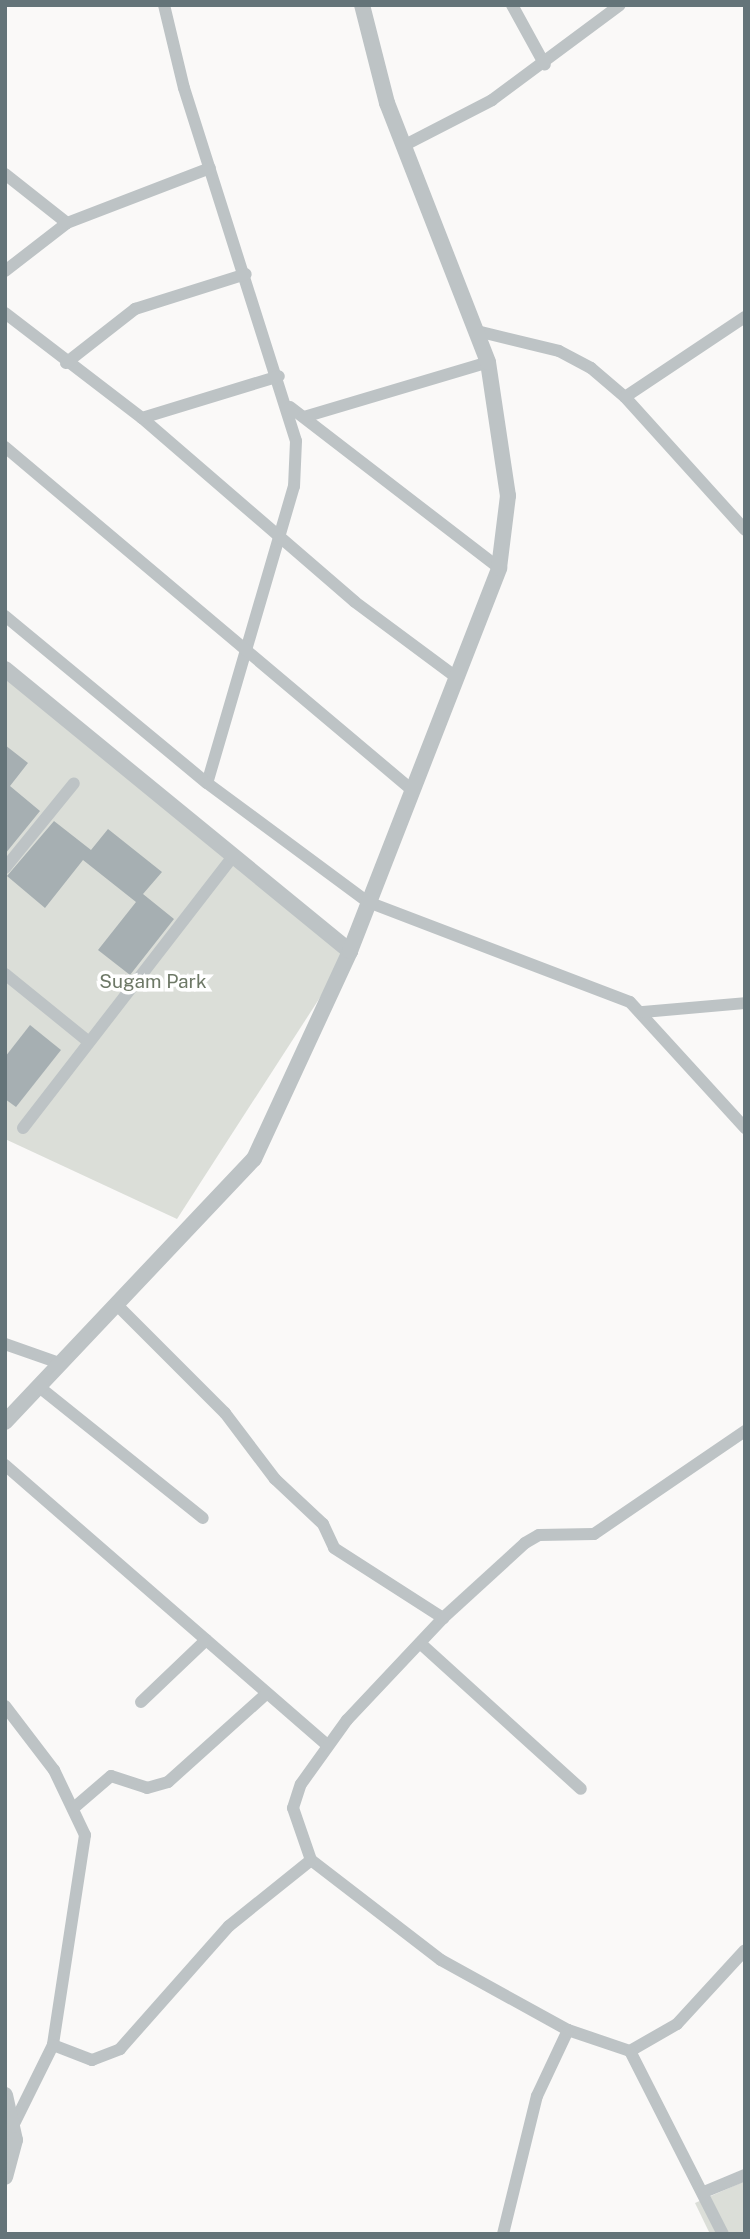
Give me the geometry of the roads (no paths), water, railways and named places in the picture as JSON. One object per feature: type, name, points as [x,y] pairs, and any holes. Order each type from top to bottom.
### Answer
[{"type":"street","points":[[164,5],[210,168],[290,407],[294,486],[281,536],[243,648],[206,783]]},
{"type":"street","points":[[5,1422],[254,1159],[350,951],[499,568],[508,496],[481,332],[387,103],[362,5]]},
{"type":"street","points":[[512,5],[545,65]]},
{"type":"street","points":[[405,145],[545,65],[620,5]]},
{"type":"street","points":[[5,271],[67,223],[210,168]]},
{"type":"street","points":[[5,174],[67,223]]},
{"type":"street","points":[[66,363],[135,309],[246,274]]},
{"type":"street","points":[[5,313],[66,363],[142,418],[281,536],[456,677]]},
{"type":"street","points":[[625,397],[745,317]]},
{"type":"street","points":[[481,332],[559,351],[625,397],[745,530]]},
{"type":"street","points":[[304,417],[488,362]]},
{"type":"street","points":[[142,418],[279,376]]},
{"type":"street","points":[[290,407],[499,568]]},
{"type":"street","points":[[5,447],[412,790]]},
{"type":"street","points":[[5,616],[206,783],[368,902],[614,994],[643,1012],[745,1128]]},
{"type":"street","points":[[5,669],[350,951]]},
{"type":"street","points":[[5,868],[74,783]]},
{"type":"street","points":[[23,1128],[233,856]]},
{"type":"street","points":[[5,974],[89,1042]]},
{"type":"street","points":[[643,1012],[745,1003]]},
{"type":"street","points":[[117,1305],[225,1413],[281,1486],[323,1524],[334,1548],[443,1618]]},
{"type":"street","points":[[5,1344],[62,1364]]},
{"type":"street","points":[[38,1386],[204,1518]]},
{"type":"street","points":[[723,2234],[630,2051],[568,2030],[441,1960],[311,1860],[293,1808],[327,1745],[443,1618],[525,1543],[539,1535],[594,1534],[745,1431]]},
{"type":"street","points":[[5,1465],[327,1745]]},
{"type":"street","points":[[141,1702],[206,1640]]},
{"type":"street","points":[[420,1643],[581,1789]]},
{"type":"street","points":[[76,1806],[111,1776],[147,1788],[168,1782],[266,1694]]},
{"type":"street","points":[[5,1706],[76,1806],[85,1859],[53,2045],[13,2124]]},
{"type":"street","points":[[53,2045],[92,2060],[120,2049],[229,1926],[311,1860]]},
{"type":"street","points":[[630,2051],[677,2024],[745,1950]]},
{"type":"street","points":[[503,2234],[537,2096],[568,2030]]},
{"type":"street","points":[[5,2095],[13,2124],[14,2157],[5,2177]]},
{"type":"street","points":[[704,2192],[745,2175]]},
{"type":"park label","name":"Sugam Park","points":[[153,982]]}]
